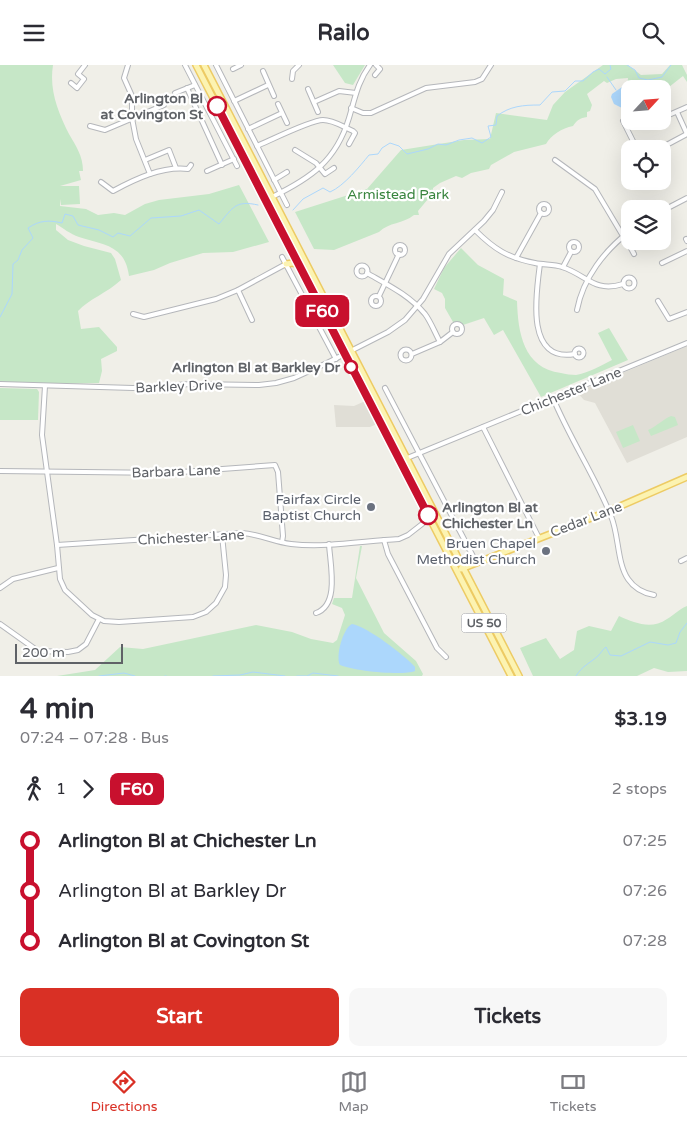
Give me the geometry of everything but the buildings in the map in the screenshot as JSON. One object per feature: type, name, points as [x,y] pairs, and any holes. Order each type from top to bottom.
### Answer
[{"type":"main road","name":"US 50","points":[[195,65],[511,676]]},
{"type":"main road","name":"US 50","points":[[204,65],[519,676]]},
{"type":"main road","points":[[286,264],[299,265]]},
{"type":"main road","name":"Cedar Lane","points":[[456,571],[476,561],[609,511],[687,477]]},
{"type":"street","points":[[71,83],[77,88],[84,79],[78,74],[85,65]]},
{"type":"street","points":[[128,65],[124,78],[132,96],[132,119],[136,139],[150,175]]},
{"type":"street","points":[[195,65],[186,67],[237,166]]},
{"type":"street","points":[[216,65],[287,205]]},
{"type":"street","points":[[233,69],[241,65]]},
{"type":"street","points":[[292,79],[293,71],[299,65]]},
{"type":"street","points":[[272,197],[300,183],[320,168],[332,154],[346,128],[361,78],[370,65]]},
{"type":"street","points":[[376,65],[380,69]]},
{"type":"street","points":[[375,75],[385,65]]},
{"type":"street","points":[[351,108],[363,113],[371,113],[426,88],[475,82],[482,79],[491,65]]},
{"type":"street","points":[[264,71],[274,96]]},
{"type":"street","points":[[175,93],[195,85]]},
{"type":"street","points":[[234,101],[268,85]]},
{"type":"street","points":[[187,88],[222,165]]},
{"type":"street","points":[[308,89],[318,112]]},
{"type":"street","points":[[314,102],[340,91],[356,93]]},
{"type":"street","points":[[278,104],[287,123]]},
{"type":"street","points":[[90,126],[105,130],[164,105]]},
{"type":"street","points":[[671,114],[687,107]]},
{"type":"street","points":[[671,143],[687,134],[677,111]]},
{"type":"street","points":[[248,129],[282,113]]},
{"type":"street","points":[[257,145],[318,120],[332,121],[355,133],[349,144]]},
{"type":"street","points":[[145,160],[169,149],[176,167]]},
{"type":"street","points":[[295,150],[316,163],[325,173],[334,168]]},
{"type":"street","points":[[208,171],[234,159]]},
{"type":"street","points":[[555,160],[595,189],[621,233]]},
{"type":"street","points":[[101,182],[112,191],[164,169],[176,167],[188,169],[191,165]]},
{"type":"street","points":[[274,180],[287,173]]},
{"type":"street","name":"Barkley Drive","points":[[0,384],[133,388],[191,384],[268,384],[294,378],[336,359],[396,327],[418,307],[449,254],[490,214],[502,192]]},
{"type":"street","points":[[671,206],[687,198]]},
{"type":"street","points":[[516,259],[541,213]]},
{"type":"street","points":[[475,230],[492,247],[516,259],[563,267],[604,287],[623,284]]},
{"type":"street","points":[[577,310],[579,298],[587,280],[610,248],[621,238]]},
{"type":"street","points":[[632,250],[634,254]]},
{"type":"street","points":[[662,263],[687,251]]},
{"type":"street","points":[[563,267],[571,252]]},
{"type":"street","points":[[379,297],[399,254]]},
{"type":"street","points":[[282,257],[336,359]]},
{"type":"street","points":[[133,314],[144,317],[216,299],[238,290],[286,264]]},
{"type":"street","points":[[540,264],[537,289],[537,316],[541,339],[552,352],[564,356],[575,354]]},
{"type":"street","points":[[367,273],[402,293],[418,307],[426,315],[440,342]]},
{"type":"street","points":[[238,290],[252,320]]},
{"type":"street","points":[[658,301],[670,319],[687,313]]},
{"type":"street","points":[[412,355],[440,342],[453,332]]},
{"type":"street","name":"Chichester Lane","points":[[400,461],[687,343]]},
{"type":"street","points":[[44,386],[42,428],[60,581],[65,590],[92,615],[99,619],[119,622],[193,617],[206,612],[216,603],[225,587],[226,575],[222,535]]},
{"type":"street","points":[[385,388],[476,561]]},
{"type":"street","points":[[553,398],[614,523],[626,576],[636,588],[654,595]]},
{"type":"street","points":[[482,427],[539,538]]},
{"type":"street","name":"Barbara Lane","points":[[0,471],[168,473],[275,465],[278,472],[282,542]]},
{"type":"street","name":"Chichester Lane","points":[[57,545],[249,533],[282,542],[311,545],[384,540],[404,537],[435,514]]},
{"type":"street","points":[[384,540],[388,555],[437,648],[446,657]]},
{"type":"street","points":[[316,613],[325,608],[331,594],[329,544]]},
{"type":"street","points":[[681,561],[687,558]]},
{"type":"street","points":[[0,588],[13,579],[58,568]]},
{"type":"street","points":[[0,624],[38,651],[68,652],[78,650],[86,644],[99,619]]},
{"type":"shaded area","points":[[687,346],[687,437],[627,463],[595,403],[584,400],[577,392]]},
{"type":"shaded area","points":[[366,402],[377,424],[370,427],[336,427],[334,405],[354,406]]},
{"type":"green space","points":[[0,65],[53,65],[52,83],[55,101],[65,126],[77,147],[83,166],[83,171],[79,171],[81,180],[60,186],[79,186],[80,204],[61,205],[60,199],[60,206],[86,209],[98,215],[114,213],[125,215],[145,204],[159,200],[209,194],[239,185],[269,242],[233,252],[203,253],[154,270],[129,276],[127,266],[118,252],[105,245],[76,236],[56,224],[56,230],[68,240],[111,253],[115,259],[121,280],[78,311],[81,329],[99,327],[117,347],[117,351],[101,359],[102,371],[99,383],[42,384],[0,382]]},
{"type":"green space","points":[[333,65],[365,65],[353,85],[345,83]]},
{"type":"green space","name":"Armistead Park","points":[[603,65],[628,65],[641,75],[662,74],[670,65],[682,65],[687,75],[687,82],[683,76],[671,85],[671,80],[628,80],[628,78],[616,79],[607,83],[604,81],[587,94],[592,105],[590,111],[587,112],[587,117],[582,118],[573,126],[557,132],[546,144],[514,152],[491,165],[489,169],[471,173],[462,178],[456,176],[440,183],[433,188],[433,193],[418,211],[419,215],[414,215],[387,226],[379,232],[334,250],[314,249],[295,212],[367,189],[401,150],[464,140],[490,139],[496,113],[547,120],[553,105],[565,92]]},
{"type":"green space","points":[[461,248],[478,265],[504,279],[503,295],[517,301],[521,336],[525,347],[538,364],[548,370],[576,375],[590,371],[612,360],[598,333],[609,328],[628,360],[541,397],[503,330],[494,335],[484,318],[463,325],[460,322],[453,322],[445,308],[445,299],[442,293],[434,289],[444,268]]},
{"type":"green space","points":[[0,388],[37,389],[39,392],[38,420],[0,420]]},
{"type":"green space","points":[[671,416],[675,417],[678,425],[651,436],[648,430]]},
{"type":"green space","points":[[633,425],[640,441],[623,448],[616,432]]},
{"type":"green space","points":[[360,546],[362,546],[356,578],[384,633],[416,661],[423,674],[422,676],[57,676],[95,670],[120,647],[143,649],[256,625],[333,643],[337,640],[345,615],[342,608],[332,604],[334,598],[352,598]]},
{"type":"green space","points":[[687,606],[687,671],[668,672],[654,668],[637,676],[533,676],[520,648],[546,638],[560,659],[574,650],[577,631],[589,626],[611,631],[619,616],[637,623],[655,624],[667,619]]},
{"type":"water","points":[[621,88],[621,108],[614,104],[611,97],[612,94]]},
{"type":"water","points":[[352,624],[367,630],[385,642],[410,662],[415,667],[415,671],[400,673],[378,672],[340,665],[338,656],[341,643],[346,631]]},
{"type":"waterway","points":[[293,210],[303,199],[323,188],[330,192],[341,185],[369,155],[378,154],[382,148],[390,143],[399,146],[407,154],[428,149],[438,144],[446,145],[472,138],[482,143],[491,137],[488,126],[496,125],[497,116],[517,107],[540,105],[552,92],[565,91],[575,81],[583,81],[599,69],[605,74],[611,69],[610,65]]},
{"type":"waterway","points":[[627,65],[635,70],[639,78],[648,80],[662,77],[671,65]]},
{"type":"waterway","points":[[607,77],[616,90]]},
{"type":"waterway","points":[[0,317],[12,294],[13,264],[18,260],[22,250],[33,238],[28,228],[37,223],[49,221],[62,223],[65,214],[73,216],[78,225],[99,230],[113,237],[118,233],[130,236],[151,218],[181,216],[199,210],[219,224],[232,209],[240,204],[258,205]]},
{"type":"waterway","points":[[576,676],[606,647],[610,655],[621,656],[650,642],[668,645],[676,643],[680,632],[687,623]]},
{"type":"waterway","points":[[213,676],[240,675],[253,672],[285,676]]},
{"type":"waterway","points":[[99,676],[124,673],[135,676]]},
{"type":"waterway","points":[[307,676],[313,673],[338,676]]},
{"type":"waterway","points":[[297,676],[306,676]]},
{"type":"bus line","name":"F60","points":[[217,106],[428,515]]},
{"type":"place","name":"Arlington Bl at Covington St","points":[[217,106]]},
{"type":"place","name":"Arlington Bl at Barkley Dr","points":[[351,367]]},
{"type":"place","name":"Fairfax Circle Baptist Church","points":[[371,507]]},
{"type":"place","name":"Arlington Bl at Chichester Ln","points":[[428,515]]},
{"type":"place","name":"Bruen Chapel Methodist Church","points":[[546,551]]}]
